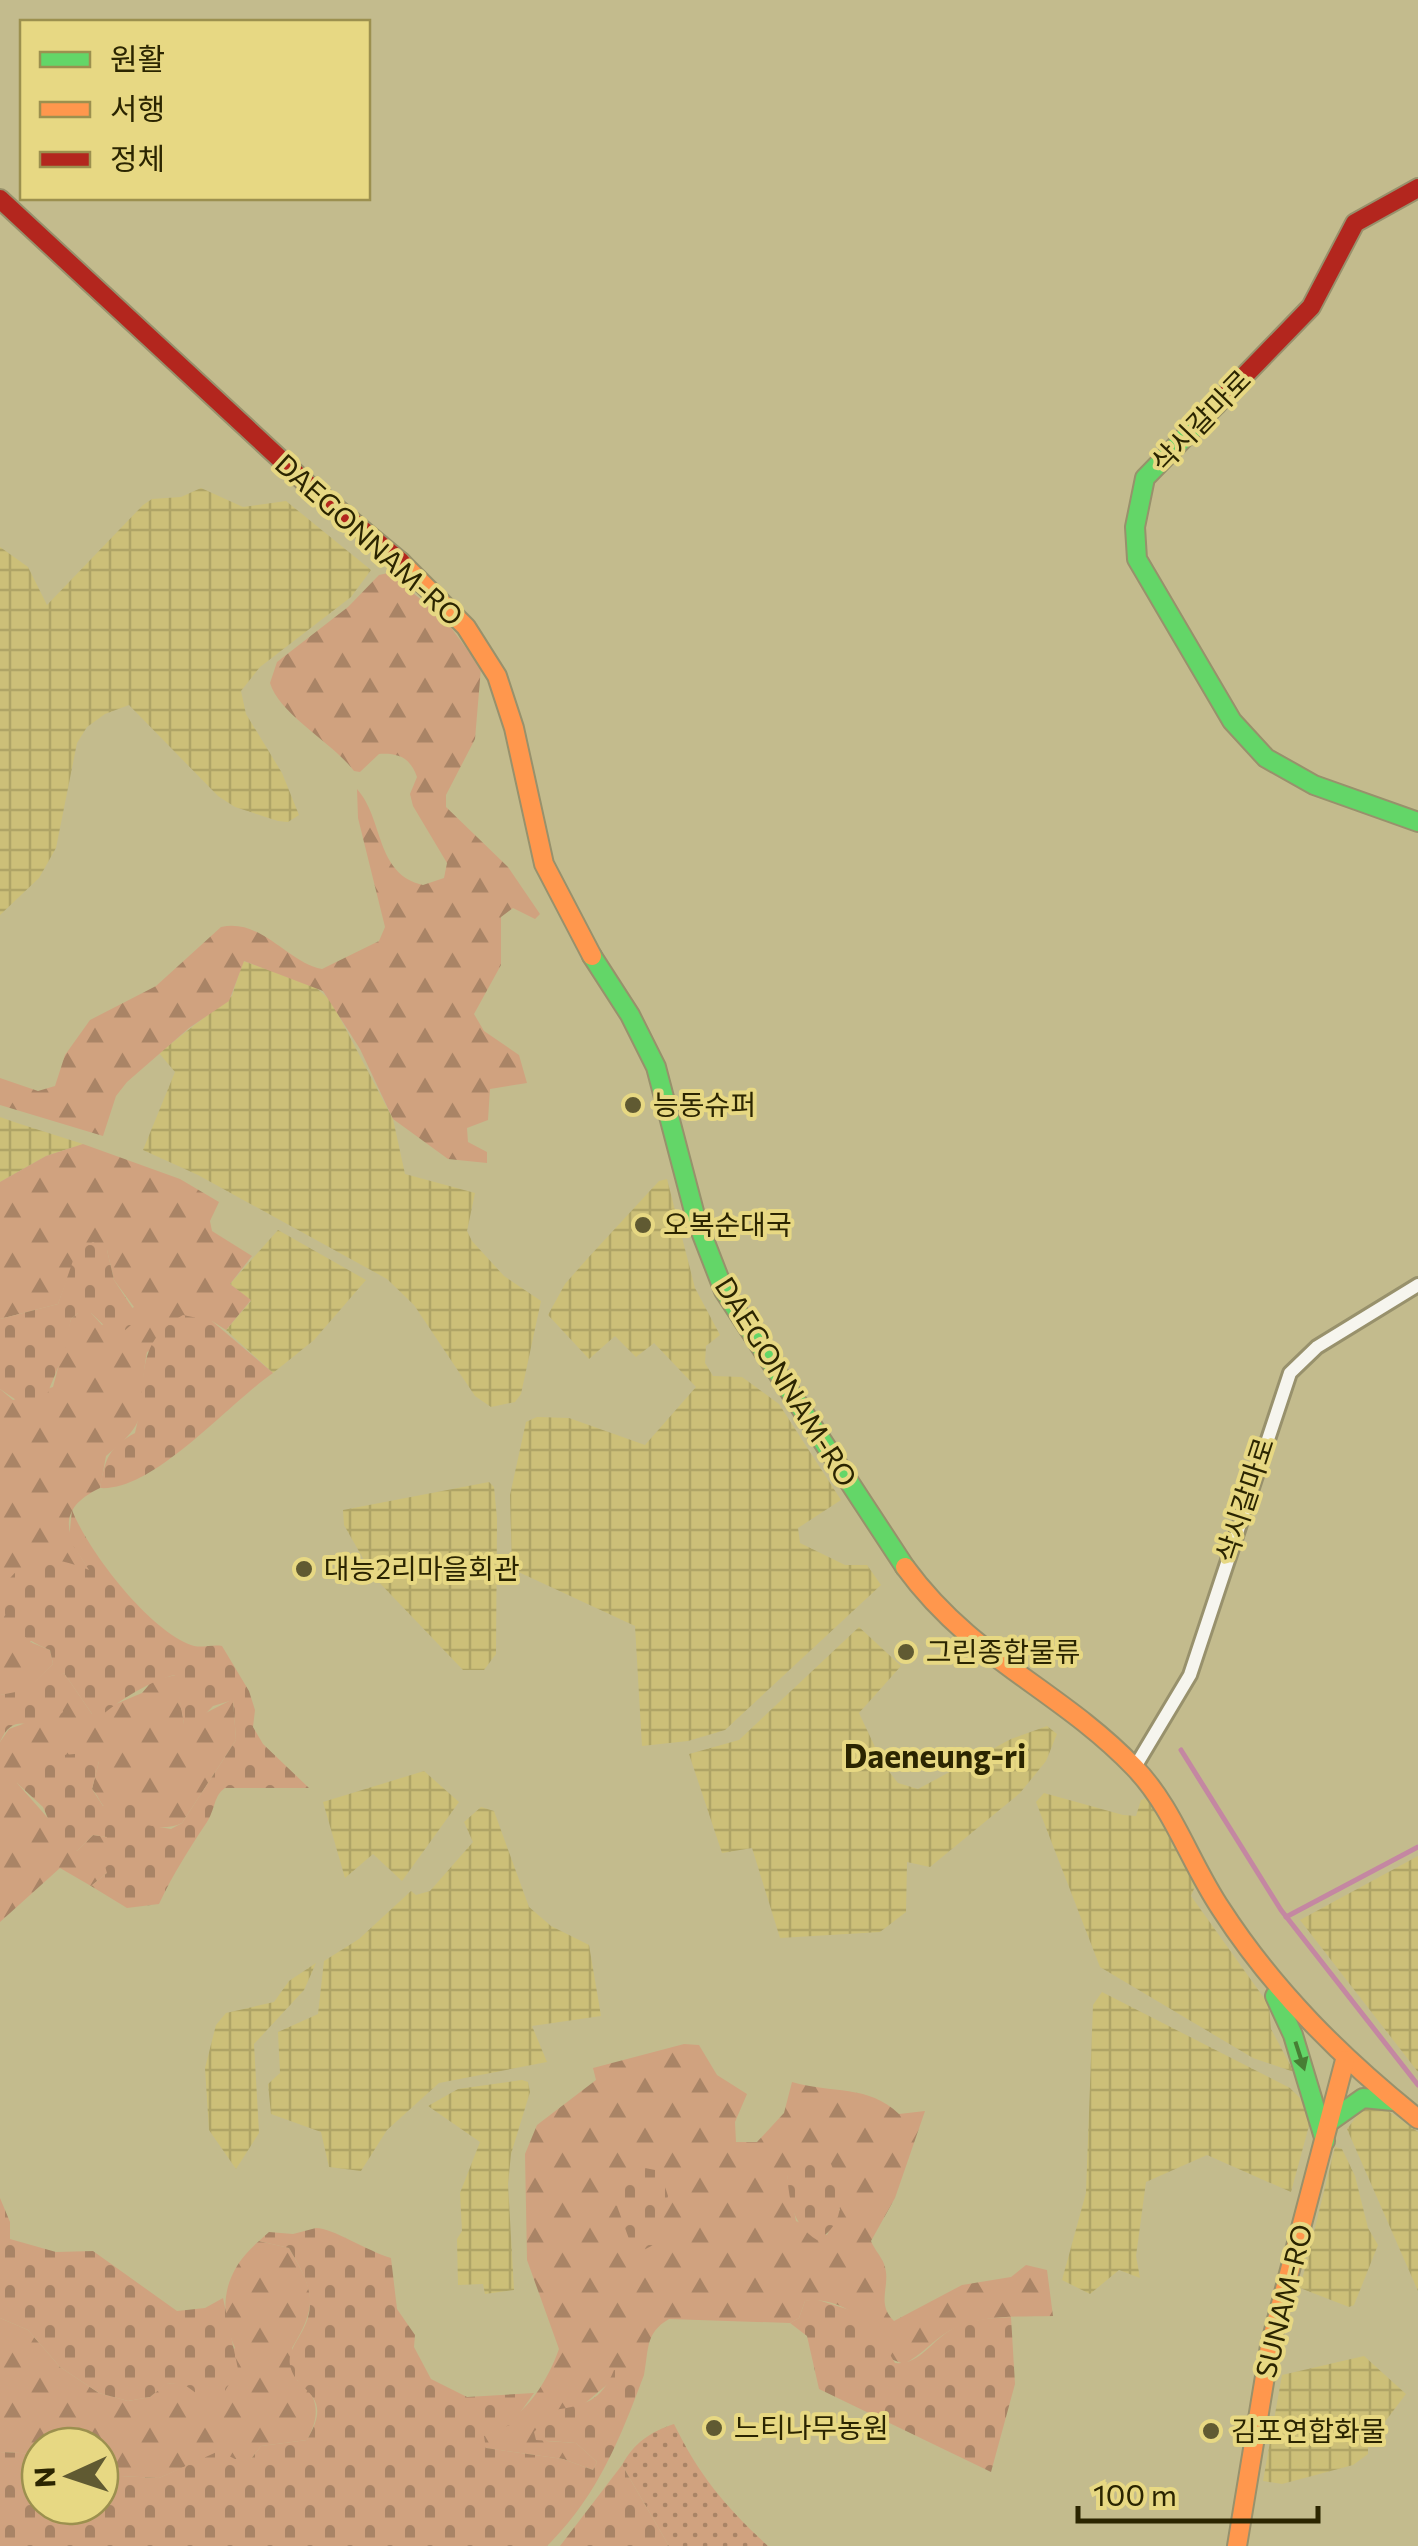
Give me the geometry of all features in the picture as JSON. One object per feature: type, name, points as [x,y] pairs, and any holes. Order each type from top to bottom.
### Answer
[{"type":"street","name":"삭시갈마로","points":[[1418,188],[1355,222],[1311,307],[1145,478],[1135,527],[1137,558],[1232,721],[1266,758],[1314,785],[1418,822]]},
{"type":"street","name":"DAEGONNAM-RO","points":[[0,199],[310,487],[389,552],[464,625],[482,648],[502,690],[537,839],[554,890],[580,942],[623,1004],[654,1064],[702,1241],[750,1334],[908,1572],[970,1640],[1135,1768],[1264,1973],[1345,2060],[1418,2120]]},
{"type":"street","name":"삭시갈마로","points":[[1135,1768],[1190,1675],[1290,1373],[1317,1347],[1418,1285]]},
{"type":"street","points":[[1264,1973],[1293,2035],[1326,2142]]},
{"type":"street","name":"SUNAM-RO","points":[[1238,2546],[1270,2346],[1345,2060]]},
{"type":"street","points":[[1332,2120],[1363,2098],[1394,2101]]},
{"type":"shaded area","points":[[201,488],[243,507],[286,501],[371,570],[351,597],[260,667],[241,691],[246,714],[282,773],[299,815],[288,822],[278,821],[235,807],[218,796],[129,705],[105,714],[87,727],[77,743],[56,848],[39,878],[0,915],[0,547],[28,567],[47,605],[143,505],[152,499],[181,497]]},
{"type":"shaded area","points":[[243,961],[313,985],[331,1001],[393,1119],[405,1174],[475,1193],[467,1231],[472,1241],[504,1276],[541,1301],[521,1394],[515,1402],[491,1407],[475,1396],[414,1305],[387,1279],[198,1175],[143,1150],[175,1072],[159,1053],[232,996]]},
{"type":"shaded area","points":[[0,1117],[83,1144],[46,1156],[0,1182]]},
{"type":"shaded area","points":[[667,1179],[695,1288],[720,1335],[706,1346],[705,1363],[713,1376],[742,1377],[779,1404],[841,1500],[798,1528],[800,1543],[845,1565],[867,1565],[881,1585],[725,1730],[688,1741],[642,1746],[635,1626],[512,1569],[510,1495],[526,1422],[537,1417],[569,1418],[645,1445],[696,1387],[654,1343],[636,1357],[615,1336],[589,1359],[548,1315],[565,1284],[659,1181]]},
{"type":"shaded area","points":[[278,1230],[366,1280],[314,1340],[273,1373],[226,1330],[251,1301],[230,1284]]},
{"type":"shaded area","points":[[489,1482],[494,1487],[497,1519],[496,1654],[484,1670],[463,1670],[373,1576],[344,1525],[343,1510]]},
{"type":"shaded area","points":[[859,1627],[901,1666],[859,1713],[883,1764],[898,1783],[918,1789],[1011,1739],[1047,1726],[1057,1734],[1046,1761],[1020,1793],[930,1867],[907,1862],[906,1912],[880,1932],[780,1938],[752,1848],[722,1853],[689,1754],[739,1740]]},
{"type":"shaded area","points":[[424,1771],[459,1802],[402,1881],[373,1854],[345,1878],[323,1802]]},
{"type":"shaded area","points":[[1044,1793],[1136,1816],[1141,1800],[1147,1798],[1196,1884],[1191,1896],[1269,2005],[1271,2029],[1294,2072],[1253,2058],[1100,1967],[1036,1802]]},
{"type":"shaded area","points":[[481,1807],[494,1811],[529,1907],[551,1926],[589,1945],[601,2016],[532,2026],[547,2062],[439,2083],[387,2130],[361,2171],[329,2167],[321,2132],[271,2114],[268,2084],[280,2073],[278,2032],[318,2014],[324,1961],[359,1939],[411,1891],[416,1895],[430,1891],[473,1842],[464,1822]]},
{"type":"shaded area","points":[[1418,1856],[1418,2072],[1300,1920]]},
{"type":"shaded area","points":[[316,1963],[304,1990],[254,2044],[259,2133],[236,2169],[209,2130],[205,2068],[216,2025],[226,2013],[274,2002],[289,1981]]},
{"type":"shaded area","points":[[1102,1992],[1290,2088],[1300,2098],[1310,2122],[1291,2192],[1207,2155],[1146,2182],[1136,2256],[1140,2278],[1119,2270],[1090,2294],[1062,2280],[1086,2193],[1093,2005]]},
{"type":"shaded area","points":[[528,2082],[530,2092],[511,2154],[508,2184],[514,2290],[485,2294],[483,2284],[458,2285],[460,2193],[480,2142],[428,2106],[458,2089]]},
{"type":"shaded area","points":[[1368,2108],[1388,2111],[1418,2132],[1418,2291],[1347,2129]]},
{"type":"shaded area","points":[[1335,2147],[1342,2149],[1355,2176],[1368,2228],[1378,2245],[1354,2305],[1349,2307],[1300,2288]]},
{"type":"shaded area","points":[[1364,2356],[1406,2394],[1368,2444],[1368,2454],[1353,2465],[1282,2484],[1263,2481],[1282,2375]]},
{"type":"green space","points":[[388,573],[443,617],[481,668],[475,739],[446,795],[446,807],[508,867],[540,914],[535,919],[513,908],[501,917],[501,965],[474,1014],[484,1031],[519,1055],[527,1083],[490,1089],[488,1120],[467,1128],[468,1142],[487,1152],[487,1163],[448,1159],[393,1119],[360,1049],[323,991],[244,961],[229,1001],[189,1028],[127,1082],[116,1096],[103,1136],[0,1105],[0,1078],[38,1091],[55,1086],[65,1055],[90,1020],[156,986],[221,927],[249,929],[322,969],[379,941],[385,927],[358,818],[357,789],[396,870],[423,885],[444,878],[447,863],[413,806],[410,794],[417,777],[411,765],[398,756],[379,754],[360,772],[354,771],[284,706],[270,683],[277,662],[348,607],[379,575]]},
{"type":"green space","points":[[83,1144],[180,1179],[219,1202],[210,1221],[212,1231],[252,1256],[230,1284],[251,1300],[226,1330],[212,1321],[147,1352],[138,1420],[106,1456],[100,1488],[85,1496],[70,1515],[75,1547],[91,1572],[30,1642],[50,1650],[53,1664],[26,1691],[0,1695],[0,1389],[13,1400],[53,1387],[71,1319],[78,1313],[91,1313],[102,1325],[134,1307],[114,1280],[107,1250],[67,1280],[58,1304],[0,1319],[0,1182],[46,1156]]},
{"type":"green space","points":[[93,1242],[107,1250],[114,1280],[139,1318],[123,1332],[110,1331],[91,1313],[78,1313],[71,1319],[64,1353],[43,1404],[28,1408],[0,1389],[0,1319],[58,1304],[76,1252]]},
{"type":"green space","points":[[183,1315],[212,1321],[273,1373],[166,1462],[121,1485],[100,1488],[110,1455],[119,1443],[135,1433],[149,1352],[167,1326]]},
{"type":"green space","points":[[72,1510],[105,1567],[157,1623],[191,1645],[222,1646],[249,1691],[255,1710],[253,1727],[263,1744],[309,1788],[225,1788],[159,1904],[127,1908],[91,1886],[107,1873],[103,1860],[107,1837],[93,1835],[77,1851],[57,1839],[43,1807],[17,1783],[43,1757],[95,1752],[99,1761],[92,1789],[103,1806],[131,1795],[144,1797],[147,1825],[171,1829],[182,1823],[236,1740],[233,1700],[213,1706],[192,1728],[184,1724],[175,1675],[136,1692],[100,1717],[92,1714],[64,1673],[54,1679],[63,1712],[46,1726],[15,1725],[0,1742],[0,1695],[26,1690],[53,1664],[50,1650],[22,1635],[9,1621],[1,1591],[19,1570],[40,1561],[63,1562],[89,1570],[69,1539]]},
{"type":"green space","points":[[64,1673],[92,1714],[142,1693],[153,1680],[176,1675],[184,1724],[233,1699],[236,1740],[182,1823],[173,1826],[143,1825],[104,1806],[92,1789],[99,1761],[17,1783],[77,1851],[93,1835],[107,1837],[107,1873],[91,1886],[60,1868],[0,1922],[0,1742],[9,1729],[31,1721],[53,1678]]},
{"type":"green space","points":[[684,2044],[699,2045],[717,2075],[747,2094],[735,2122],[736,2142],[757,2142],[784,2113],[792,2082],[862,2094],[899,2114],[925,2111],[895,2198],[871,2241],[886,2272],[888,2314],[894,2321],[962,2285],[1011,2277],[1026,2265],[1047,2270],[1053,2316],[1000,2318],[961,2326],[904,2364],[888,2358],[876,2334],[856,2315],[818,2300],[805,2301],[799,2318],[790,2323],[669,2319],[652,2336],[644,2375],[609,2383],[577,2410],[564,2409],[546,2441],[576,2443],[597,2462],[593,2470],[563,2459],[485,2448],[483,2436],[509,2422],[530,2402],[559,2349],[527,2260],[525,2154],[537,2125],[596,2080],[593,2068]],"holes":[[[787,2175],[840,2209],[827,2235],[796,2221]]]},
{"type":"green space","points":[[799,2164],[831,2164],[838,2185],[838,2216],[817,2240],[802,2227],[791,2204],[787,2175]]},
{"type":"green space","points":[[635,2166],[660,2171],[668,2196],[655,2244],[640,2252],[629,2239],[617,2206],[600,2197],[606,2184]]},
{"type":"green space","points":[[0,2198],[10,2222],[10,2239],[56,2252],[93,2251],[177,2311],[205,2308],[223,2298],[238,2369],[225,2391],[208,2402],[185,2385],[167,2383],[150,2397],[128,2401],[99,2393],[60,2367],[28,2330],[0,2318]]},
{"type":"green space","points":[[316,2228],[391,2258],[397,2309],[415,2335],[414,2347],[431,2379],[467,2397],[534,2393],[512,2424],[484,2436],[486,2448],[563,2459],[593,2470],[597,2462],[576,2443],[536,2440],[534,2432],[555,2410],[583,2404],[597,2395],[614,2370],[644,2375],[616,2444],[565,2527],[547,2546],[0,2546],[0,2452],[20,2453],[20,2526],[120,2526],[120,2476],[159,2478],[219,2451],[235,2459],[251,2459],[261,2446],[307,2440],[315,2424],[316,2402],[293,2375],[290,2361],[309,2312],[309,2291],[289,2248],[259,2241],[269,2232],[293,2234]]},
{"type":"green space","points":[[259,2241],[289,2248],[308,2287],[310,2308],[292,2348],[297,2380],[310,2392],[316,2407],[307,2440],[261,2446],[251,2459],[203,2459],[159,2478],[120,2476],[120,2426],[20,2426],[20,2453],[0,2452],[0,2318],[28,2330],[60,2367],[99,2393],[128,2401],[150,2397],[166,2383],[185,2384],[235,2348],[225,2304],[231,2277]]},
{"type":"green space","points":[[815,2299],[856,2312],[876,2331],[895,2363],[918,2357],[963,2324],[1011,2317],[1015,2384],[991,2472],[819,2389],[807,2336],[790,2323],[799,2318],[805,2301]]},
{"type":"green space","points":[[674,2424],[715,2490],[768,2546],[669,2546],[622,2465],[644,2439]]},
{"type":"green space","points":[[622,2465],[669,2546],[560,2546]]},
{"type":"waterway","points":[[1181,1750],[1281,1910],[1418,2085]]},
{"type":"waterway","points":[[1286,1917],[1418,1847]]},
{"type":"traffic: fast","points":[[1217,404],[1145,478],[1135,527],[1137,559],[1232,721],[1266,758],[1314,785],[1418,822]]},
{"type":"traffic: fast","points":[[592,956],[630,1015],[656,1067],[696,1219],[724,1291],[905,1567]]},
{"type":"traffic: fast","points":[[1275,1996],[1293,2035],[1325,2141]]},
{"type":"traffic: fast","points":[[1332,2120],[1363,2098],[1393,2101]]},
{"type":"traffic: slow","points":[[401,562],[466,627],[497,676],[514,728],[544,864],[592,956]]},
{"type":"traffic: slow","points":[[905,1567],[959,1626],[1106,1740],[1134,1767],[1160,1800],[1210,1891],[1263,1968],[1336,2047],[1418,2119]]},
{"type":"traffic: slow","points":[[1237,2546],[1270,2346],[1345,2060]]},
{"type":"traffic: jam","points":[[1217,404],[1311,307],[1355,223],[1418,188]]},
{"type":"traffic: jam","points":[[0,199],[306,483],[401,562]]},
{"type":"place","name":"능동슈퍼","points":[[633,1105]]},
{"type":"place","name":"오복순대국","points":[[643,1225]]},
{"type":"place","name":"대능2리마을회관","points":[[304,1569]]},
{"type":"place","name":"그린종합물류","points":[[906,1652]]},
{"type":"place","name":"느티나무농원","points":[[714,2428]]},
{"type":"place","name":"김포연합화물","points":[[1211,2431]]},
{"type":"district","name":"Daeneung-ri","points":[[935,1757]]}]
